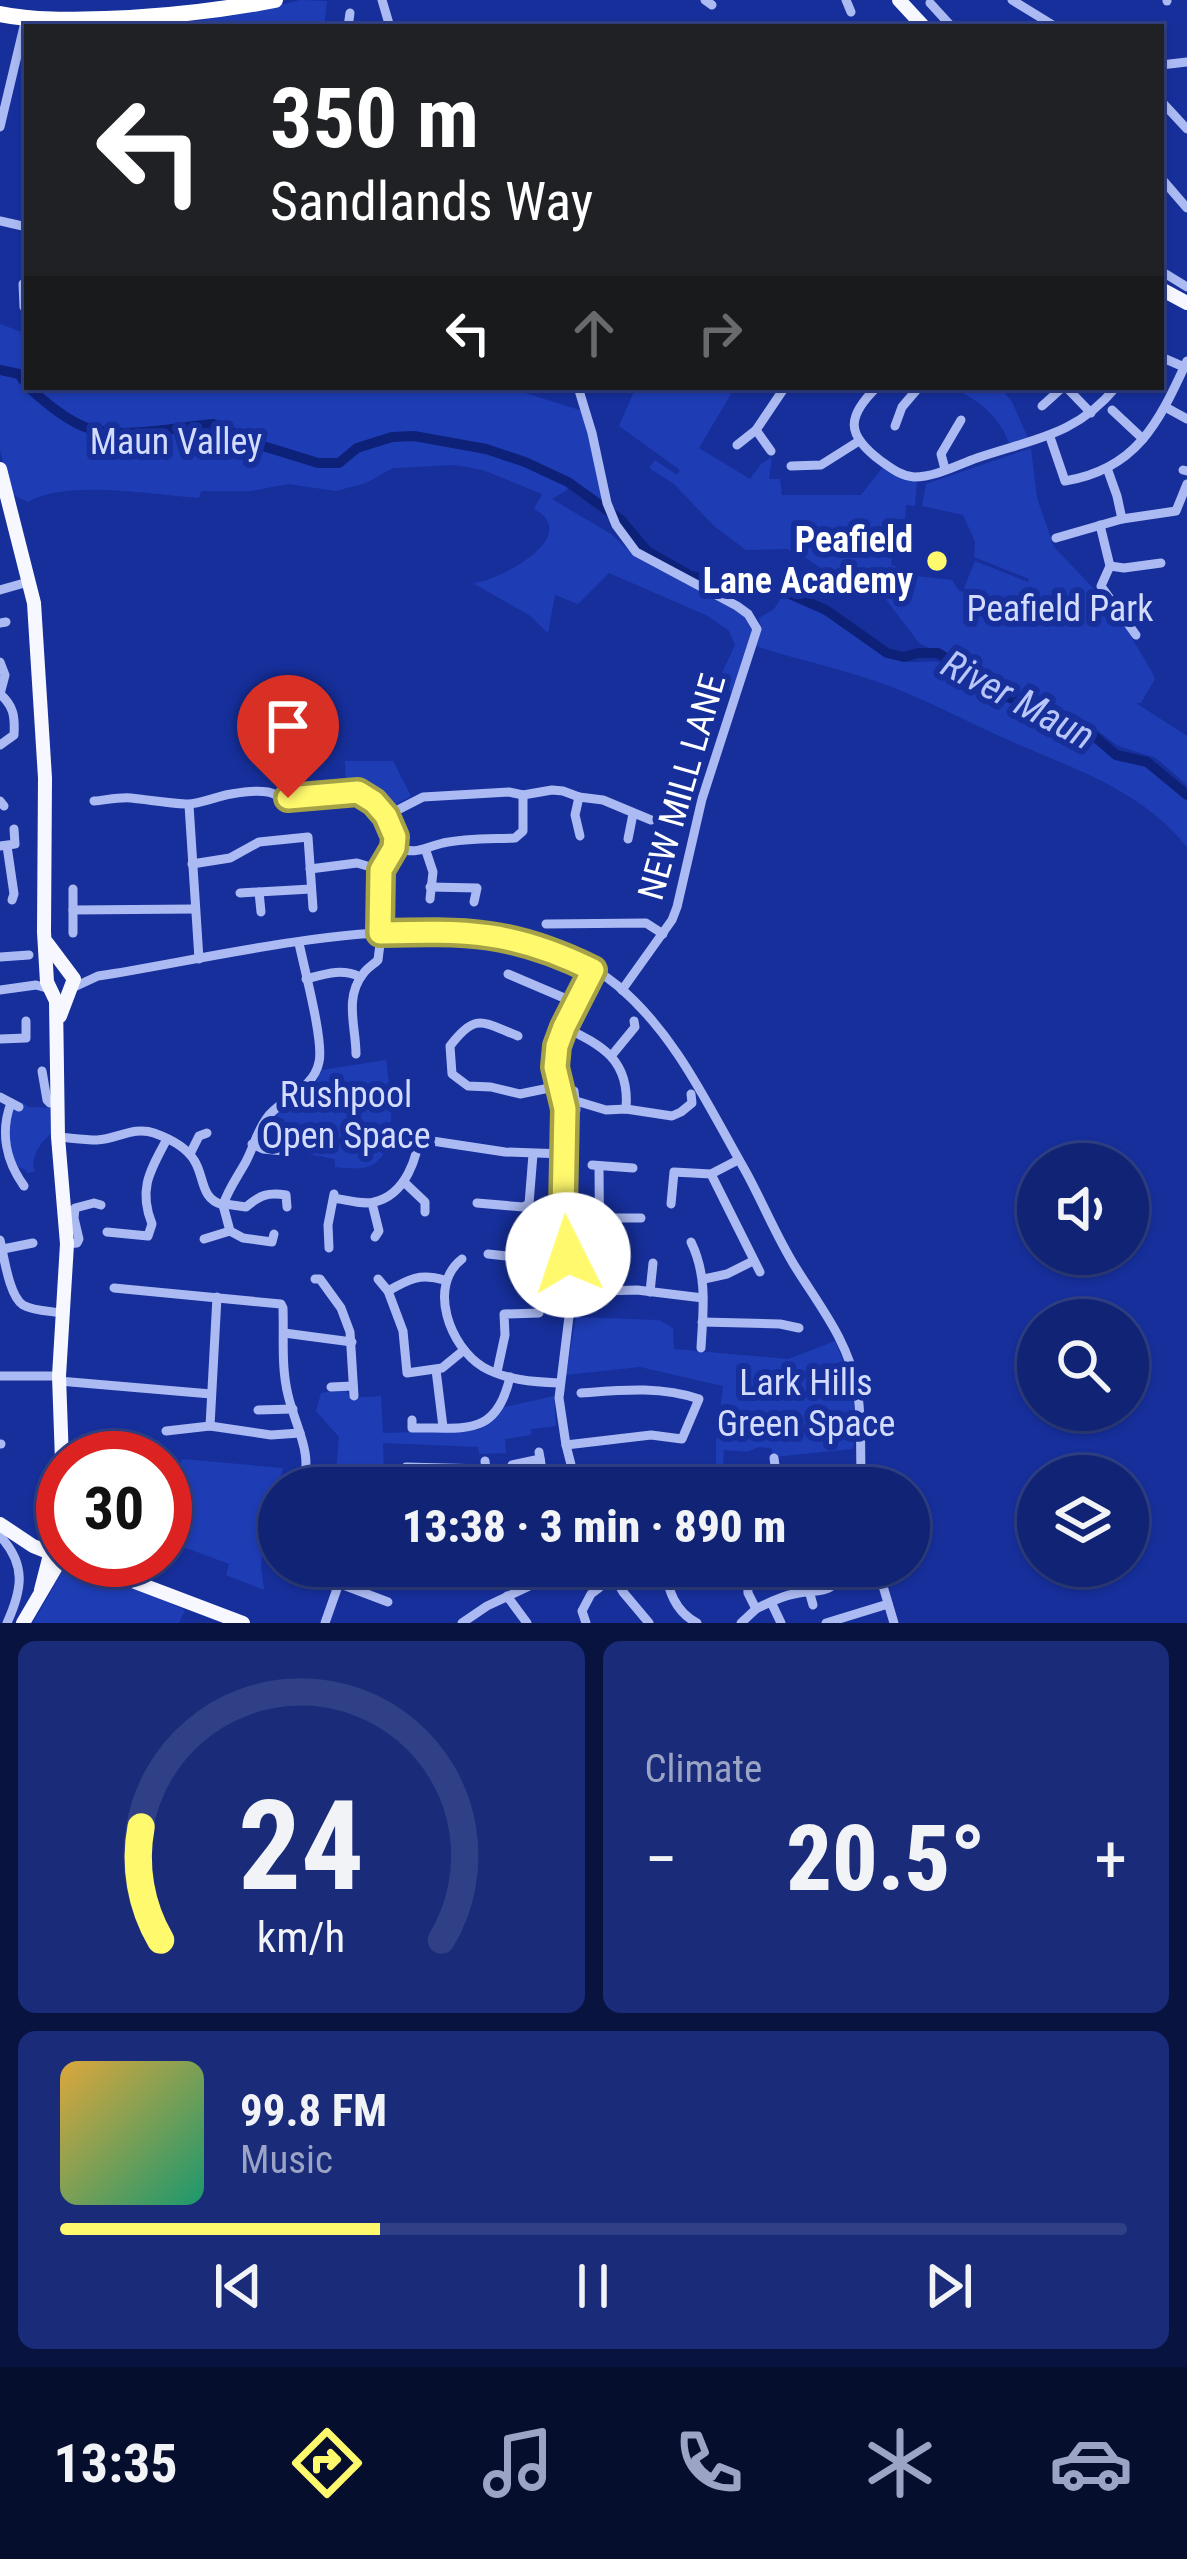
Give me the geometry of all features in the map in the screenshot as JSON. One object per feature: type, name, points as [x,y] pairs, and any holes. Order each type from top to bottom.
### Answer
[{"type":"highway","points":[[0,14],[84,23],[124,9],[188,15],[275,0]]},
{"type":"main road","points":[[899,0],[919,22]]},
{"type":"main road","points":[[0,469],[37,629],[45,778],[47,984],[56,1001],[58,1137],[67,1244],[59,1378],[61,1431]]},
{"type":"main road","points":[[46,941],[74,979],[57,1026]]},
{"type":"main road","points":[[47,984],[54,969],[68,969]]},
{"type":"main road","points":[[47,984],[58,994],[70,990]]},
{"type":"main road","points":[[0,1524],[36,1545]]},
{"type":"main road","points":[[27,1541],[36,1560]]},
{"type":"main road","points":[[23,1623],[40,1587]]},
{"type":"main road","points":[[150,1587],[242,1623]]},
{"type":"street","points":[[846,0],[851,12]]},
{"type":"street","points":[[1012,0],[1051,24]]},
{"type":"street","points":[[919,22],[932,2]]},
{"type":"street","points":[[348,24],[350,13]]},
{"type":"street","points":[[25,24],[26,18]]},
{"type":"street","points":[[0,127],[24,26]]},
{"type":"street","points":[[1164,106],[1187,129]]},
{"type":"street","points":[[1164,181],[1187,208]]},
{"type":"street","points":[[1050,436],[1065,481],[1107,468],[1143,440],[1167,408],[1186,364]]},
{"type":"street","name":"NEW MILL LANE","points":[[579,390],[616,526],[636,552],[737,606],[757,629],[702,799],[677,907],[622,990]]},
{"type":"street","points":[[736,445],[756,430],[783,390]]},
{"type":"street","points":[[856,390],[865,399]]},
{"type":"street","points":[[874,390],[854,420],[859,441],[901,475],[928,476],[1050,436],[1091,413],[1113,390]]},
{"type":"street","points":[[896,426],[902,407],[916,390]]},
{"type":"street","points":[[1046,405],[1067,390]]},
{"type":"street","points":[[1072,390],[1091,413]]},
{"type":"street","points":[[1167,408],[1187,419]]},
{"type":"street","points":[[1111,410],[1143,440]]},
{"type":"street","points":[[946,469],[940,454],[961,420]]},
{"type":"street","points":[[756,430],[771,452]]},
{"type":"street","points":[[791,466],[821,465],[859,441]]},
{"type":"street","points":[[1107,468],[1122,519]]},
{"type":"street","points":[[1056,538],[1122,519],[1179,515],[1187,484]]},
{"type":"street","points":[[1100,525],[1110,566],[1101,586],[1134,626]]},
{"type":"street","points":[[1110,566],[1161,562]]},
{"type":"street","points":[[0,590],[28,582]]},
{"type":"street","points":[[0,662],[4,683],[0,694],[13,708],[15,726],[14,735],[0,745]]},
{"type":"street","points":[[386,816],[423,797],[552,790],[603,800],[651,820]]},
{"type":"street","points":[[94,801],[110,805],[130,798],[189,805],[241,793],[266,791],[288,798],[349,791],[364,795],[386,816],[394,848],[381,870],[378,960],[361,976],[350,1007],[356,1054]]},
{"type":"street","points":[[394,848],[414,852],[441,844],[515,838],[523,831],[523,795]]},
{"type":"street","points":[[579,797],[575,815],[580,837]]},
{"type":"street","points":[[189,805],[199,958]]},
{"type":"street","points":[[628,839],[633,814]]},
{"type":"street","points":[[12,900],[4,846],[15,844],[14,829]]},
{"type":"street","points":[[192,864],[230,859],[259,842],[308,837],[313,908]]},
{"type":"street","points":[[426,850],[433,872],[430,893],[477,888],[474,902]]},
{"type":"street","points":[[310,869],[357,863],[381,870]]},
{"type":"street","points":[[73,889],[74,933]]},
{"type":"street","points":[[240,893],[311,889]]},
{"type":"street","points":[[260,892],[260,912]]},
{"type":"street","points":[[74,910],[194,909]]},
{"type":"street","points":[[546,924],[646,922],[663,934]]},
{"type":"street","points":[[70,990],[98,976],[199,958],[299,943],[445,931],[493,934],[556,952],[593,970],[622,990],[681,1057],[794,1266],[839,1334],[850,1362],[861,1423],[862,1467]]},
{"type":"street","points":[[274,1242],[242,1238],[230,1231],[224,1205],[255,1135],[273,1110],[312,1079],[318,1068],[320,1047],[299,943]]},
{"type":"street","points":[[0,957],[24,958]]},
{"type":"street","points":[[68,969],[98,976]]},
{"type":"street","points":[[572,1467],[559,1383],[572,1292],[563,1210],[565,1109],[555,1067],[564,1027],[593,970]]},
{"type":"street","points":[[306,979],[338,972],[361,976]]},
{"type":"street","points":[[508,974],[576,1003]]},
{"type":"street","points":[[0,990],[47,984]]},
{"type":"street","points":[[0,1039],[26,1038],[26,1021]]},
{"type":"street","points":[[518,1036],[472,1023],[450,1046],[452,1074],[469,1087],[520,1094],[559,1086]]},
{"type":"street","points":[[612,1055],[638,1026]]},
{"type":"street","points":[[564,1027],[597,1042],[612,1055],[626,1085],[626,1109]]},
{"type":"street","points":[[44,1075],[47,1100],[58,1103]]},
{"type":"street","points":[[0,1097],[15,1105],[4,1120],[2,1137],[21,1178]]},
{"type":"street","points":[[575,1100],[606,1110],[672,1117],[694,1101]]},
{"type":"street","points":[[58,1137],[101,1140],[146,1131],[190,1154],[213,1202],[246,1207],[269,1192],[286,1195],[287,1208]]},
{"type":"street","points":[[190,1154],[200,1134]]},
{"type":"street","points":[[329,1248],[334,1196],[372,1203],[389,1195],[414,1164],[419,1134],[533,1154],[565,1154]]},
{"type":"street","points":[[110,1229],[148,1236],[152,1224],[143,1201],[166,1139]]},
{"type":"street","points":[[252,1144],[284,1151]]},
{"type":"street","points":[[477,1203],[529,1204],[533,1154]]},
{"type":"street","points":[[671,1204],[674,1172],[711,1174],[738,1160]]},
{"type":"street","points":[[600,1292],[596,1165],[633,1168]]},
{"type":"street","points":[[704,1279],[756,1267],[711,1174]]},
{"type":"street","points":[[404,1181],[424,1202],[425,1212]]},
{"type":"street","points":[[372,1203],[381,1233]]},
{"type":"street","points":[[67,1244],[79,1239],[75,1208],[101,1205]]},
{"type":"street","points":[[598,1218],[641,1218]]},
{"type":"street","points":[[204,1239],[230,1231]]},
{"type":"street","points":[[691,1242],[704,1279],[701,1348]]},
{"type":"street","points":[[33,1243],[1,1245],[15,1297],[25,1306],[62,1313]]},
{"type":"street","points":[[495,1257],[568,1255]]},
{"type":"street","points":[[462,1259],[444,1280],[444,1293],[451,1328],[464,1350],[488,1370],[531,1382],[559,1383]]},
{"type":"street","points":[[650,1292],[653,1263]]},
{"type":"street","points":[[388,1291],[428,1275],[444,1280]]},
{"type":"street","points":[[315,1279],[320,1279],[341,1308],[352,1342],[353,1391],[331,1387]]},
{"type":"street","points":[[378,1279],[404,1331],[406,1373],[436,1370],[464,1350]]},
{"type":"street","points":[[115,1288],[277,1301],[283,1308],[287,1394],[307,1467]]},
{"type":"street","points":[[572,1292],[703,1298]]},
{"type":"street","points":[[497,1372],[504,1314],[533,1314],[528,1295]]},
{"type":"street","points":[[0,1300],[15,1297]]},
{"type":"street","points":[[209,1426],[218,1297]]},
{"type":"street","points":[[702,1322],[794,1324]]},
{"type":"street","points":[[284,1333],[352,1342]]},
{"type":"street","points":[[436,1370],[442,1427]]},
{"type":"street","points":[[0,1376],[211,1394]]},
{"type":"street","points":[[412,1420],[412,1428],[478,1426],[493,1417],[510,1377]]},
{"type":"street","points":[[566,1445],[651,1435],[682,1439],[699,1399],[676,1391],[640,1389],[580,1393]]},
{"type":"street","points":[[258,1410],[292,1409]]},
{"type":"street","points":[[166,1431],[209,1426],[271,1435],[300,1433]]},
{"type":"street","points":[[512,1465],[539,1455],[541,1467]]},
{"type":"street","points":[[774,1458],[775,1467]]},
{"type":"street","points":[[456,1467],[485,1467]]},
{"type":"street","points":[[0,1536],[21,1574],[7,1623]]},
{"type":"street","points":[[325,1623],[339,1587]]},
{"type":"street","points":[[346,1587],[388,1602]]},
{"type":"street","points":[[618,1587],[633,1615],[649,1623]]},
{"type":"street","points":[[668,1587],[680,1611],[697,1623]]},
{"type":"street","points":[[748,1587],[756,1610]]},
{"type":"street","points":[[807,1587],[813,1605]]},
{"type":"street","points":[[741,1623],[788,1594],[824,1592],[832,1587]]},
{"type":"street","points":[[883,1587],[894,1623]]},
{"type":"street","points":[[462,1623],[524,1588]]},
{"type":"street","points":[[586,1623],[583,1608],[599,1588]]},
{"type":"street","points":[[507,1596],[527,1623]]},
{"type":"street","points":[[569,1601],[583,1608]]},
{"type":"street","points":[[771,1602],[782,1623]]},
{"type":"street","points":[[826,1623],[888,1604]]},
{"type":"green space","points":[[300,0],[327,1],[324,24],[147,24],[224,17]]},
{"type":"green space","name":"Maun Valley","points":[[0,324],[24,333],[24,390],[526,390],[586,412],[606,505],[570,480],[567,490],[552,499],[611,534],[634,555],[741,610],[753,626],[753,636],[733,696],[721,675],[735,645],[729,631],[708,616],[609,573],[578,604],[555,595],[548,633],[529,615],[473,583],[517,566],[544,544],[549,532],[547,520],[534,509],[542,494],[483,470],[454,465],[393,468],[366,483],[336,491],[288,484],[252,491],[201,491],[199,498],[87,490],[44,495],[28,502],[11,494],[0,450]]},
{"type":"green space","name":"Peafield Park","points":[[635,390],[733,390],[699,448],[750,479],[772,457],[769,479],[780,479],[782,495],[861,495],[883,467],[899,478],[917,481],[915,506],[906,505],[905,519],[897,519],[891,565],[914,576],[952,580],[958,590],[1015,614],[1017,610],[964,588],[975,561],[1029,579],[974,557],[975,541],[963,515],[922,506],[926,484],[1031,448],[1037,498],[1054,547],[1117,613],[1152,672],[1155,679],[1141,703],[1136,703],[1187,736],[1187,785],[1156,758],[1118,746],[1075,714],[968,674],[959,661],[920,644],[884,597],[837,579],[787,549],[746,550],[714,526],[674,484],[649,468],[655,460],[677,475],[680,470],[619,426]]},
{"type":"green space","points":[[1002,390],[1028,438],[1009,443],[991,413],[961,392]]},
{"type":"green space","points":[[783,595],[842,625],[890,657],[940,662],[960,682],[1076,728],[1112,757],[1147,764],[1187,798],[1187,847],[1150,811],[1086,773],[889,686],[756,646],[759,618],[774,609]]},
{"type":"green space","points":[[345,761],[393,761],[411,796],[393,806],[346,788]]},
{"type":"green space","name":"Rushpool Open Space","points":[[386,1060],[390,1130],[388,1144],[374,1164],[335,1167],[335,1159],[308,1154],[309,1141],[280,1131],[285,1120],[273,1115],[294,1105],[322,1070]]},
{"type":"green space","points":[[22,1102],[53,1108],[56,1130],[38,1149],[35,1172],[16,1166],[7,1135],[13,1108],[19,1111]]},
{"type":"green space","name":"Lark Hills Green Space","points":[[576,1317],[659,1320],[673,1328],[674,1349],[788,1359],[835,1341],[852,1394],[853,1449],[774,1457],[771,1448],[724,1450],[723,1467],[716,1467],[723,1386],[640,1367],[566,1375]]},
{"type":"green space","points":[[345,1389],[351,1398],[381,1396],[383,1433],[478,1430],[492,1422],[500,1408],[554,1396],[556,1426],[505,1439],[506,1453],[479,1454],[478,1447],[383,1443],[384,1467],[336,1467],[339,1437],[316,1411],[321,1393]]},
{"type":"green space","points":[[192,1460],[272,1467],[258,1467],[258,1587],[264,1590],[226,1575],[229,1564],[192,1550]]},
{"type":"green space","points":[[53,1587],[133,1587],[185,1610],[179,1623],[33,1623]]},
{"type":"waterway","name":"River Maun","points":[[0,370],[19,374],[24,381]]},
{"type":"waterway","name":"River Maun","points":[[32,390],[74,422],[104,432],[213,424],[247,441],[318,463],[339,463],[357,448],[414,436],[486,449],[525,462],[568,482],[621,520],[647,551],[691,576],[792,595],[826,610],[887,653],[904,657],[938,653],[954,663],[962,677],[1079,723],[1116,755],[1147,762],[1187,795]]},
{"type":"place","name":"Peafield Lane Academy","points":[[937,561]]},
{"type":"route","points":[[288,798],[349,791],[381,808],[395,837],[381,870],[380,933],[493,934],[523,940],[593,970],[564,1027],[555,1067],[565,1109],[563,1210],[568,1255]]}]
